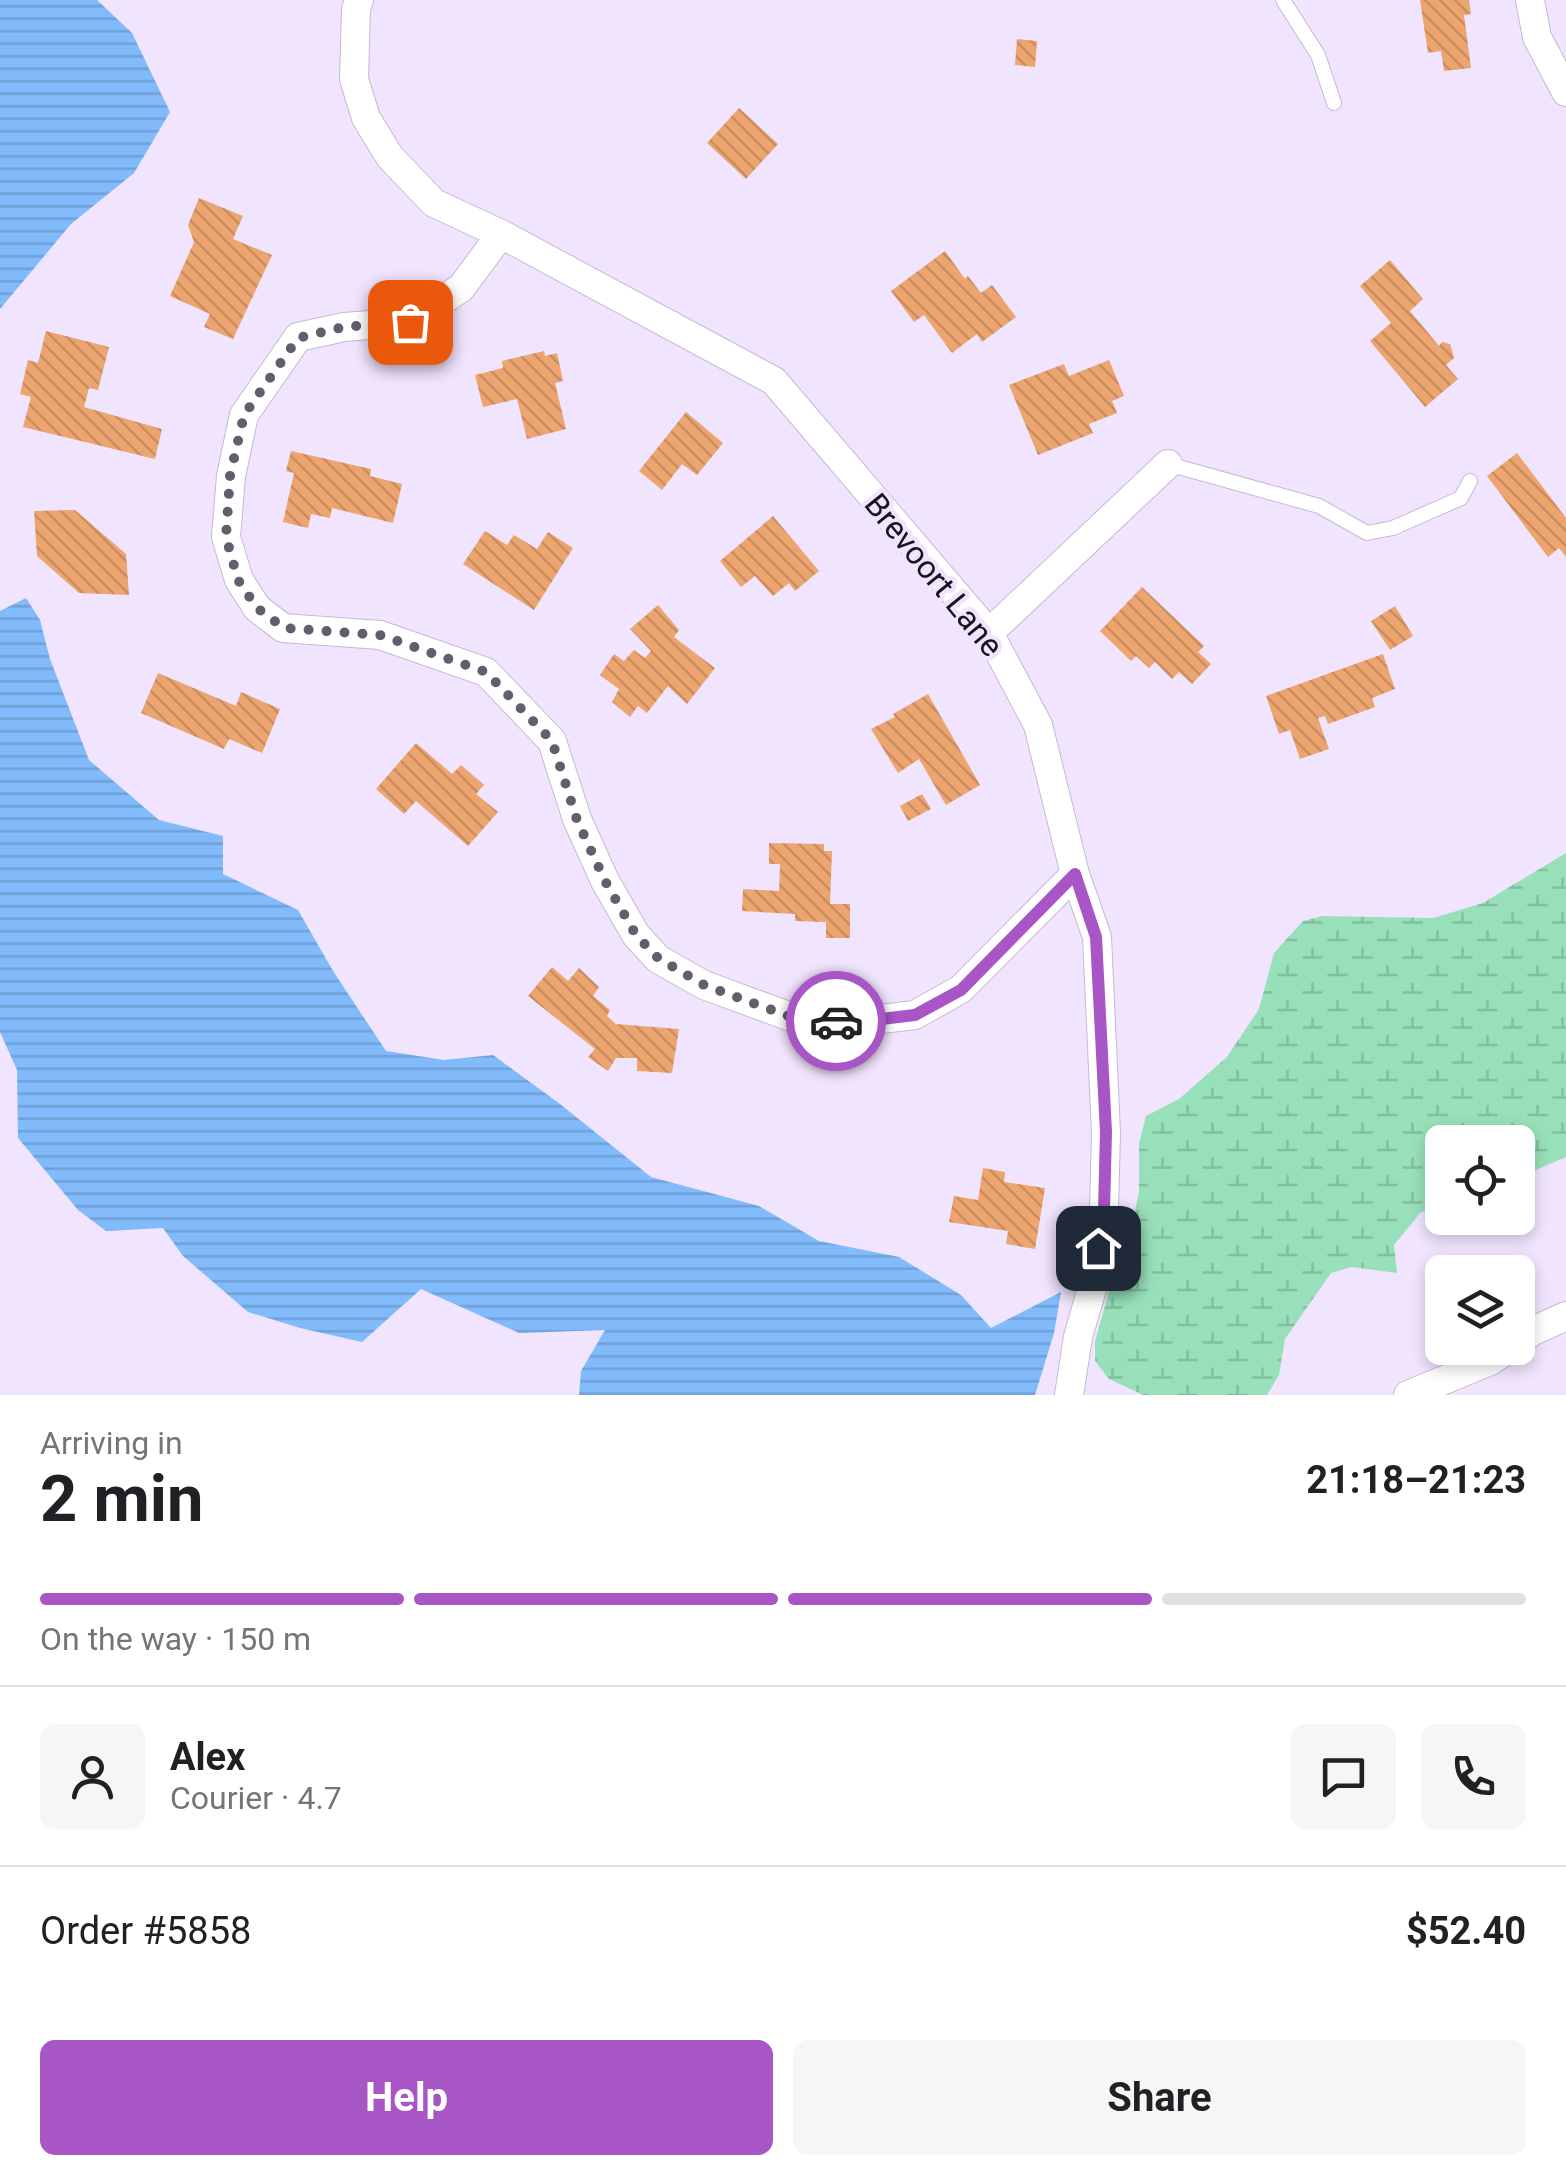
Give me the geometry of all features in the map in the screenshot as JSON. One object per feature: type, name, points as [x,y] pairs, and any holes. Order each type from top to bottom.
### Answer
[{"type":"street","name":"Brevoort Lane","points":[[358,0],[354,80],[366,118],[390,157],[434,203],[501,234],[774,381],[989,633],[1038,725],[1075,874],[1096,937],[1106,1132],[1104,1210],[1093,1285],[1078,1337],[1078,1392]]},
{"type":"street","points":[[1530,0],[1537,38],[1566,92]]},
{"type":"street","points":[[501,234],[461,288],[410,322],[344,327],[298,338],[244,415],[230,476],[226,537],[238,580],[257,608],[284,628],[380,635],[486,672],[552,741],[577,820],[636,935],[658,958],[704,985],[791,1017],[856,1022],[915,1015],[961,990],[1075,874]]},
{"type":"street","points":[[989,633],[1168,464]]},
{"type":"street","points":[[1535,1331],[1566,1316]]},
{"type":"street","points":[[1408,1395],[1480,1365]]},
{"type":"lane","points":[[1283,0],[1318,54],[1334,103]]},
{"type":"lane","points":[[1168,464],[1318,506],[1366,533],[1393,528],[1461,498],[1470,480]]},
{"type":"green space","points":[[1566,853],[1566,1157],[1535,1171],[1535,1125],[1425,1125],[1425,1211],[1394,1245],[1397,1273],[1352,1267],[1331,1273],[1285,1339],[1279,1375],[1267,1395],[1143,1395],[1109,1379],[1095,1361],[1095,1341],[1114,1274],[1127,1247],[1139,1192],[1139,1144],[1146,1116],[1179,1099],[1227,1057],[1259,1009],[1274,953],[1303,921],[1322,916],[1433,918],[1483,903]]},
{"type":"water","points":[[0,0],[97,0],[132,33],[170,112],[134,173],[71,224],[0,309]]},
{"type":"water","points":[[26,598],[40,620],[50,659],[89,760],[159,820],[223,836],[223,874],[298,910],[386,1051],[444,1060],[493,1055],[651,1177],[759,1206],[819,1241],[899,1257],[961,1295],[991,1328],[1061,1292],[1054,1333],[1035,1395],[579,1395],[581,1371],[605,1330],[519,1333],[421,1289],[362,1342],[300,1328],[248,1312],[183,1256],[163,1228],[106,1231],[78,1210],[18,1138],[17,1070],[0,1032],[0,611]]},
{"type":"building","points":[[1420,0],[1469,0],[1471,14],[1464,15],[1471,68],[1444,71],[1441,51],[1428,53]]},
{"type":"building","points":[[1017,39],[1037,41],[1035,67],[1015,65]]},
{"type":"building","points":[[739,108],[778,144],[746,179],[707,143]]},
{"type":"building","points":[[199,198],[243,216],[233,239],[272,255],[233,339],[204,327],[210,314],[170,296],[194,242],[188,225]]},
{"type":"building","points":[[945,251],[965,279],[968,276],[981,293],[992,285],[1016,317],[982,342],[977,334],[952,353],[924,315],[914,322],[891,291]]},
{"type":"building","points":[[1390,260],[1423,299],[1410,311],[1439,346],[1442,342],[1450,344],[1454,358],[1446,365],[1458,379],[1425,407],[1370,341],[1391,323],[1360,286]]},
{"type":"building","points":[[46,331],[109,347],[98,390],[89,388],[84,407],[162,429],[155,459],[23,427],[31,397],[20,394],[28,360],[38,363]]},
{"type":"building","points":[[544,351],[545,356],[557,353],[563,381],[555,383],[566,429],[527,439],[517,399],[483,407],[475,375],[503,368],[502,361]]},
{"type":"building","points":[[1109,360],[1124,396],[1112,401],[1117,413],[1089,424],[1093,433],[1038,455],[1009,385],[1064,364],[1069,376]]},
{"type":"building","points":[[686,412],[723,443],[697,475],[682,464],[662,490],[639,471]]},
{"type":"building","points":[[291,451],[371,469],[370,476],[402,484],[393,523],[332,508],[330,518],[311,514],[308,528],[283,522],[294,473],[286,471]]},
{"type":"building","points":[[1517,453],[1566,518],[1566,557],[1559,548],[1548,557],[1487,476]]},
{"type":"building","points":[[75,510],[126,554],[129,595],[79,593],[37,556],[34,511]]},
{"type":"building","points":[[773,516],[819,571],[795,591],[789,583],[773,596],[755,576],[741,587],[720,561]]},
{"type":"building","points":[[485,531],[507,545],[514,535],[537,549],[548,532],[573,548],[534,610],[463,564]]},
{"type":"building","points":[[1142,587],[1204,646],[1198,652],[1211,664],[1192,684],[1179,672],[1172,679],[1155,662],[1149,668],[1136,656],[1131,661],[1100,631]]},
{"type":"building","points":[[658,605],[679,630],[674,637],[715,668],[687,704],[668,686],[647,713],[638,706],[630,717],[612,702],[619,689],[600,675],[614,654],[624,661],[634,650],[645,658],[651,651],[630,629]]},
{"type":"building","points":[[1395,606],[1413,636],[1390,650],[1371,621]]},
{"type":"building","points":[[1383,654],[1395,689],[1372,698],[1375,707],[1328,724],[1325,716],[1318,718],[1329,749],[1300,759],[1290,730],[1279,734],[1266,696]]},
{"type":"building","points":[[158,673],[236,706],[241,692],[280,709],[262,753],[229,739],[224,749],[141,713]]},
{"type":"building","points":[[928,694],[980,785],[946,805],[919,759],[898,773],[871,729]]},
{"type":"building","points":[[416,743],[452,774],[461,765],[484,785],[476,794],[498,812],[468,846],[416,801],[404,814],[376,789]]},
{"type":"building","points":[[922,794],[931,809],[908,821],[900,806]]},
{"type":"building","points":[[769,843],[824,844],[824,851],[832,851],[830,904],[850,904],[850,938],[826,938],[826,922],[795,921],[795,914],[742,911],[743,889],[779,891],[780,864],[769,864]]},
{"type":"building","points":[[552,967],[568,981],[579,968],[599,987],[593,996],[610,1010],[607,1016],[616,1024],[679,1029],[672,1073],[637,1071],[637,1058],[616,1058],[608,1071],[588,1057],[595,1049],[528,996]]},
{"type":"building","points":[[983,1168],[1005,1172],[1004,1182],[1045,1188],[1035,1249],[1006,1244],[1008,1231],[949,1222],[954,1196],[978,1200]]},
{"type":"way so far","points":[[410,322],[344,327],[298,338],[244,415],[230,476],[226,537],[238,580],[257,608],[284,628],[380,635],[486,672],[552,741],[577,820],[605,881],[636,935],[658,958],[704,985],[791,1017],[836,1021]]},
{"type":"route","points":[[836,1021],[915,1015],[961,990],[1075,874],[1096,937],[1106,1132],[1104,1210],[1098,1248]]}]
